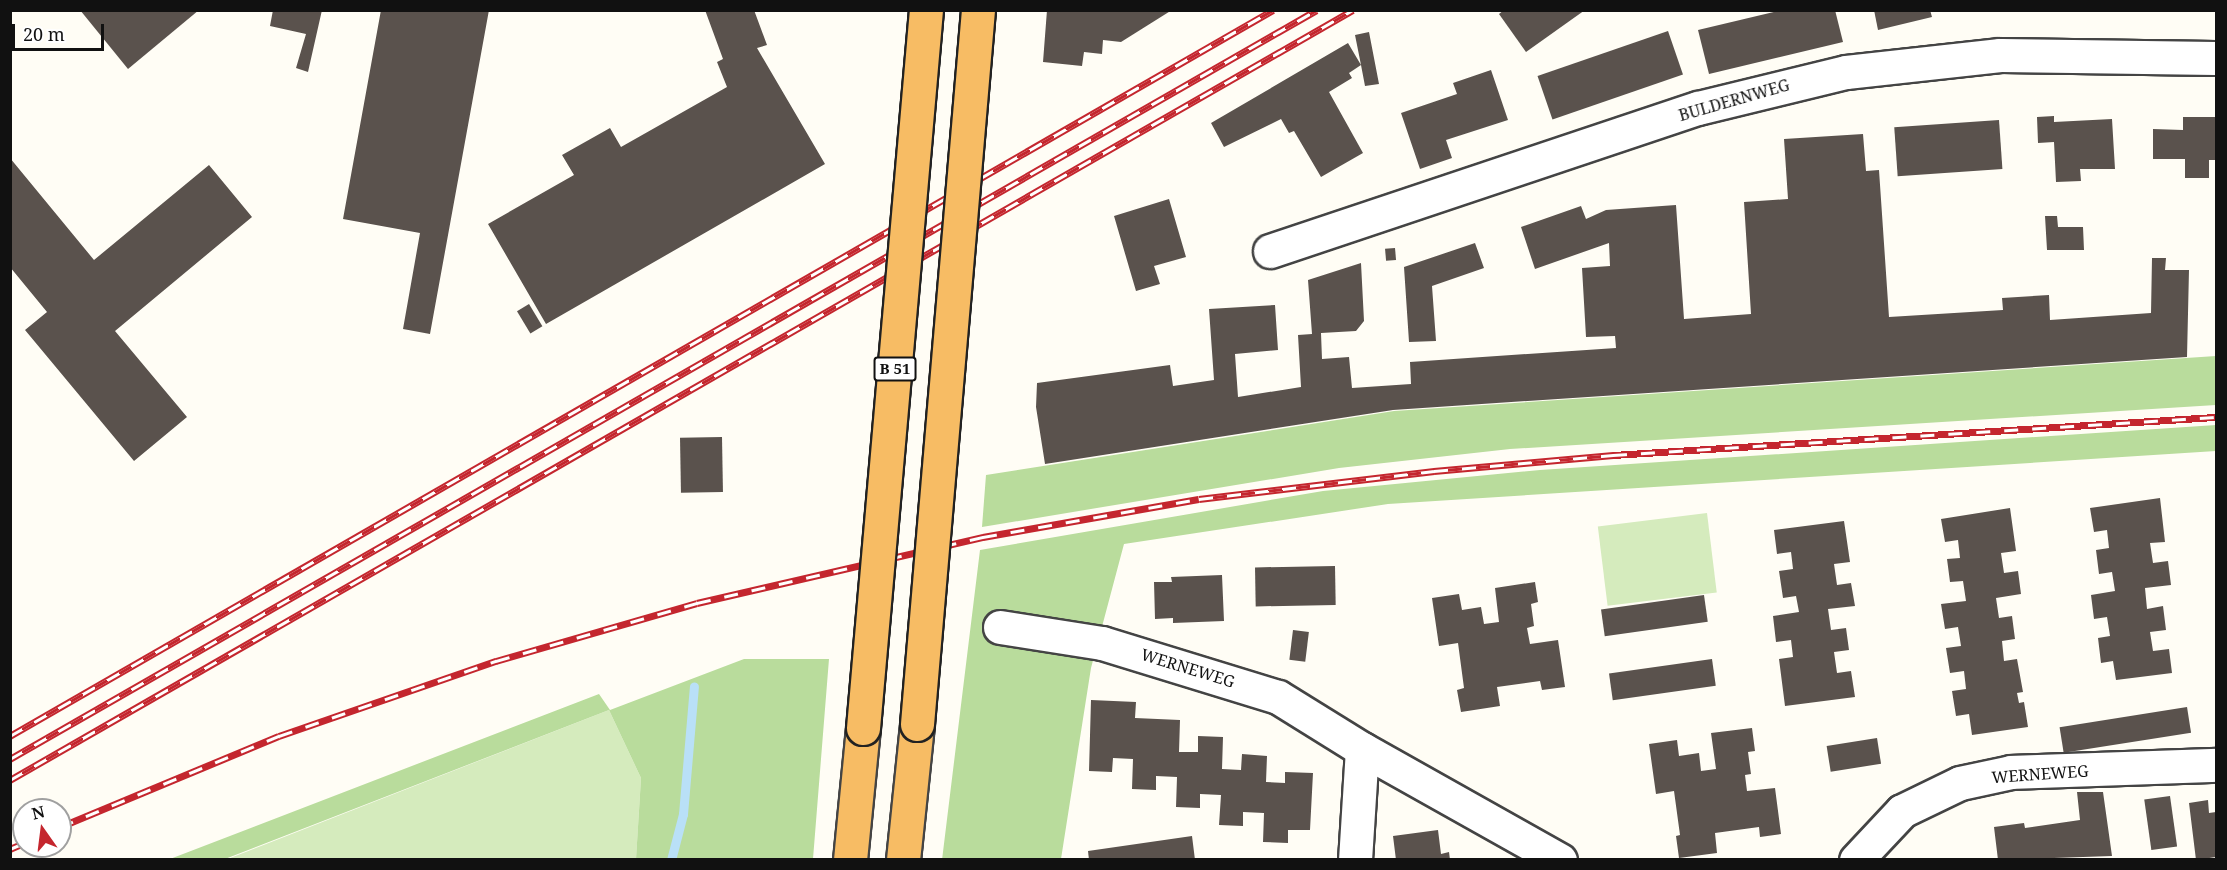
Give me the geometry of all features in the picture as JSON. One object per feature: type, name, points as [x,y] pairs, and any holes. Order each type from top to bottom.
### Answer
[{"type":"highway","name":"B 51","points":[[850,860],[926,10]]},
{"type":"highway","points":[[903,860],[917,724],[978,10]]},
{"type":"street","name":"BULDERNWEG","points":[[1270,251],[1698,108],[1846,72],[2000,55],[2217,58]]},
{"type":"street","name":"WERNEWEG","points":[[1000,627],[1102,643],[1278,697],[1362,749],[1560,860]]},
{"type":"street","points":[[1355,860],[1362,749]]},
{"type":"street","name":"WERNEWEG","points":[[1856,860],[1902,811],[1960,783],[2011,772],[2217,765]]},
{"type":"green space","points":[[2216,356],[2216,405],[1510,449],[1339,468],[982,527],[986,475],[1394,411]]},
{"type":"green space","points":[[2216,425],[2216,451],[1388,504],[1124,544],[1091,668],[1061,859],[942,860],[980,550],[1323,491],[1540,470]]},
{"type":"green space","points":[[1707,513],[1717,592],[1608,606],[1598,526]]},
{"type":"green space","points":[[744,659],[829,659],[813,859],[636,859],[641,778],[609,710],[225,859],[170,859],[599,694],[610,710]]},
{"type":"green space","points":[[609,710],[641,778],[636,859],[225,860]]},
{"type":"building","points":[[80,10],[199,10],[128,69]]},
{"type":"building","points":[[273,10],[322,10],[308,72],[296,68],[306,34],[270,26]]},
{"type":"building","points":[[381,10],[489,10],[430,334],[403,329],[420,233],[343,219]]},
{"type":"building","points":[[705,10],[754,10],[767,45],[757,48],[825,164],[546,324],[488,224],[574,175],[562,155],[610,128],[621,147],[727,87],[717,62],[723,59]]},
{"type":"building","points":[[1047,10],[1172,10],[1121,42],[1103,40],[1102,54],[1084,52],[1082,66],[1043,62]]},
{"type":"building","points":[[1504,10],[1585,10],[1526,52],[1499,14]]},
{"type":"building","points":[[1782,10],[1835,10],[1843,42],[1709,74],[1698,30]]},
{"type":"building","points":[[1874,10],[1930,10],[1932,17],[1878,30]]},
{"type":"building","points":[[1668,31],[1683,74],[1552,119],[1538,76]]},
{"type":"building","points":[[1369,32],[1379,84],[1365,86],[1355,35]]},
{"type":"building","points":[[1348,43],[1361,65],[1349,73],[1352,78],[1329,92],[1363,153],[1321,177],[1294,131],[1289,133],[1281,119],[1224,147],[1211,123]]},
{"type":"building","points":[[1491,70],[1508,120],[1446,140],[1452,158],[1420,169],[1401,113],[1457,94],[1453,83]]},
{"type":"building","points":[[2054,116],[2054,122],[2112,119],[2115,169],[2080,169],[2081,181],[2056,182],[2054,142],[2038,143],[2037,117]]},
{"type":"building","points":[[2183,117],[2216,117],[2216,160],[2209,160],[2209,178],[2185,178],[2185,159],[2153,159],[2153,129],[2183,130]]},
{"type":"building","points":[[1999,120],[2002,169],[1898,176],[1894,127]]},
{"type":"building","points":[[1863,134],[1866,171],[1879,170],[1889,317],[2003,310],[2002,298],[2049,295],[2050,320],[2151,313],[2152,258],[2166,258],[2165,270],[2189,270],[2187,357],[1393,410],[1045,464],[1036,407],[1037,383],[1170,365],[1173,386],[1214,380],[1209,309],[1275,305],[1278,350],[1235,354],[1238,397],[1301,387],[1298,335],[1312,334],[1308,280],[1361,263],[1364,321],[1356,331],[1321,333],[1322,359],[1349,357],[1352,388],[1411,384],[1410,362],[1616,348],[1615,336],[1586,337],[1582,268],[1610,266],[1609,243],[1535,269],[1521,227],[1581,206],[1586,219],[1606,210],[1676,205],[1684,319],[1751,314],[1744,202],[1788,199],[1784,139]]},
{"type":"building","points":[[10,158],[94,260],[209,165],[252,217],[115,331],[187,417],[134,461],[25,330],[47,312],[10,267]]},
{"type":"building","points":[[1169,199],[1186,257],[1154,266],[1160,284],[1136,291],[1114,216]]},
{"type":"building","points":[[2045,216],[2057,216],[2058,227],[2083,227],[2084,250],[2047,250]]},
{"type":"building","points":[[1475,243],[1484,268],[1432,286],[1436,341],[1409,342],[1404,267]]},
{"type":"building","points":[[1395,248],[1396,260],[1386,261],[1385,249]]},
{"type":"building","points":[[529,304],[542,326],[530,333],[517,311]]},
{"type":"building","points":[[722,437],[723,492],[681,493],[680,438]]},
{"type":"building","points":[[2160,498],[2165,542],[2150,543],[2153,563],[2168,561],[2171,585],[2145,588],[2147,609],[2163,606],[2166,630],[2150,632],[2153,651],[2169,649],[2172,673],[2116,680],[2113,661],[2101,663],[2098,638],[2110,636],[2107,617],[2094,619],[2091,595],[2115,591],[2112,572],[2099,574],[2096,550],[2109,548],[2107,530],[2094,532],[2090,508]]},
{"type":"building","points":[[2010,508],[2016,551],[2001,553],[2004,573],[2018,571],[2021,594],[1996,598],[1999,618],[2012,616],[2015,639],[2002,641],[2004,661],[2017,659],[2023,692],[2017,693],[2019,703],[2024,702],[2028,727],[1972,735],[1969,714],[1956,716],[1952,691],[1966,689],[1964,671],[1950,673],[1946,648],[1961,646],[1958,627],[1945,629],[1941,604],[1966,601],[1963,581],[1950,582],[1947,559],[1960,558],[1958,540],[1945,542],[1941,519]]},
{"type":"building","points":[[1844,521],[1850,562],[1834,564],[1837,585],[1851,583],[1855,606],[1828,609],[1831,630],[1846,628],[1849,650],[1834,652],[1837,673],[1851,671],[1855,697],[1785,706],[1779,659],[1793,657],[1791,640],[1776,642],[1773,616],[1799,612],[1796,596],[1783,598],[1779,571],[1793,569],[1791,552],[1777,554],[1774,530]]},
{"type":"building","points":[[1335,566],[1336,605],[1256,606],[1255,567]]},
{"type":"building","points":[[1222,575],[1224,621],[1173,623],[1173,618],[1155,619],[1154,582],[1172,582],[1171,577]]},
{"type":"building","points":[[1535,582],[1538,602],[1531,604],[1534,626],[1527,628],[1530,644],[1558,640],[1565,687],[1542,690],[1540,681],[1497,687],[1500,706],[1461,712],[1457,690],[1464,688],[1458,643],[1439,646],[1432,598],[1459,594],[1462,610],[1481,607],[1484,624],[1499,622],[1495,588]]},
{"type":"building","points":[[1704,595],[1708,622],[1605,636],[1601,609]]},
{"type":"building","points":[[1293,630],[1309,632],[1305,662],[1289,660]]},
{"type":"building","points":[[1712,659],[1716,686],[1613,700],[1609,673]]},
{"type":"building","points":[[1091,700],[1136,702],[1135,718],[1180,720],[1179,752],[1198,752],[1198,736],[1223,737],[1222,769],[1241,770],[1242,754],[1267,756],[1266,782],[1285,783],[1285,772],[1313,773],[1310,830],[1288,830],[1288,843],[1263,842],[1264,813],[1243,812],[1243,826],[1219,825],[1221,795],[1200,794],[1200,808],[1176,807],[1177,777],[1156,776],[1156,790],[1132,789],[1133,759],[1113,758],[1112,772],[1089,771]]},
{"type":"building","points":[[2187,707],[2191,733],[2064,753],[2060,727]]},
{"type":"building","points":[[1752,728],[1755,751],[1748,752],[1751,774],[1745,775],[1747,791],[1775,788],[1781,834],[1760,837],[1759,827],[1715,833],[1717,853],[1679,858],[1676,836],[1680,835],[1674,791],[1656,794],[1649,744],[1677,740],[1679,756],[1699,753],[1701,771],[1716,769],[1711,733]]},
{"type":"building","points":[[1877,738],[1881,764],[1831,772],[1827,746]]},
{"type":"building","points":[[2077,792],[2103,792],[2112,856],[1998,860],[1994,827],[2024,823],[2025,828],[2080,820]]},
{"type":"building","points":[[2170,796],[2177,847],[2151,850],[2144,800]]},
{"type":"building","points":[[2208,800],[2209,813],[2216,812],[2216,857],[2196,860],[2189,803]]},
{"type":"building","points":[[1438,830],[1441,854],[1449,852],[1450,860],[1396,860],[1393,836]]},
{"type":"building","points":[[1192,836],[1195,860],[1089,860],[1088,851]]},
{"type":"waterway","points":[[671,860],[683,814],[694,686]]},
{"type":"railway","points":[[10,736],[1273,10]]},
{"type":"railway","points":[[10,759],[1317,10]]},
{"type":"railway","points":[[10,780],[1353,10]]},
{"type":"railway","points":[[72,822],[279,736],[496,661],[697,603],[983,537],[1199,499],[1434,471],[1613,455],[2216,417]]}]
